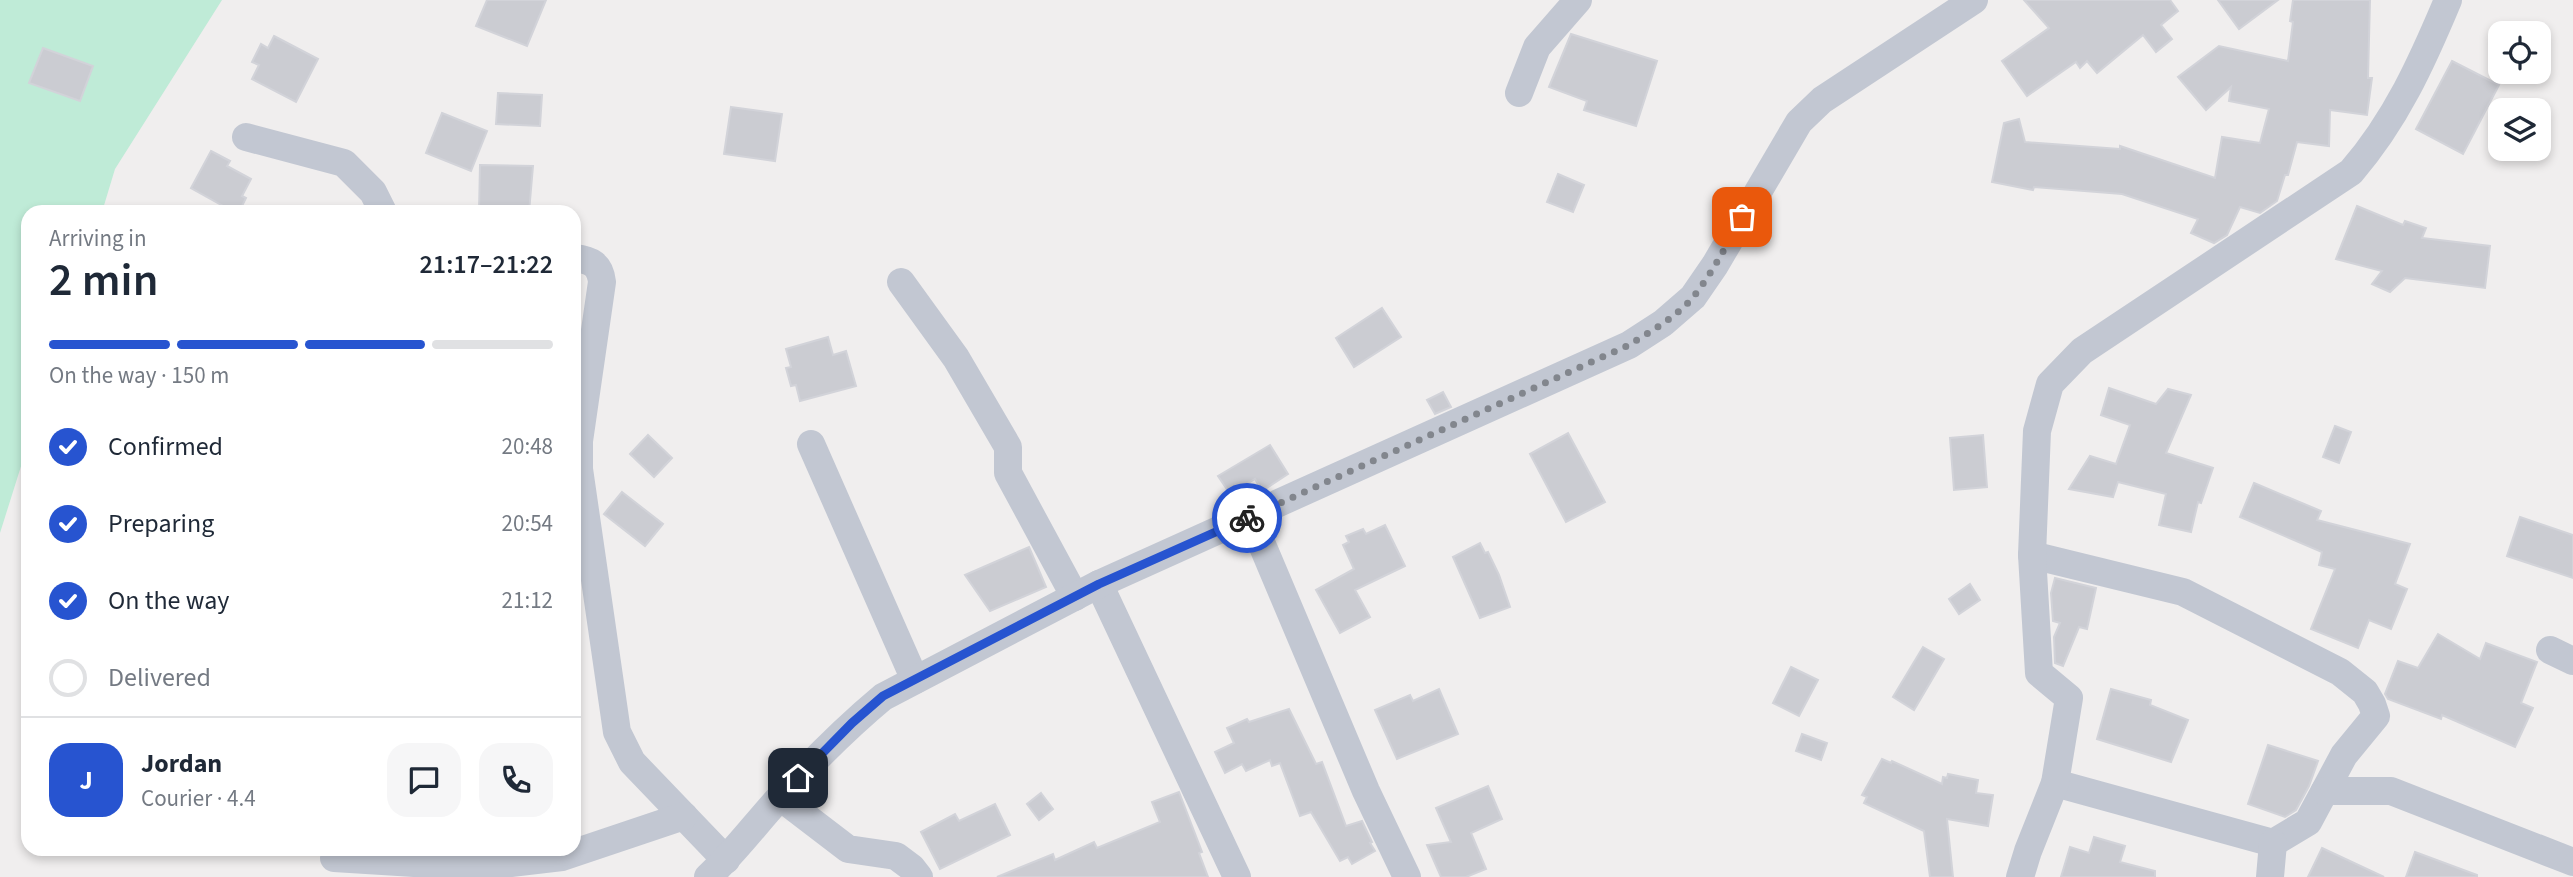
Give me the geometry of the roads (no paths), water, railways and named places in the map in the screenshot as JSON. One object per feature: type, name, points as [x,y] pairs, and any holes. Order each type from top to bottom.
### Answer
[{"type":"street","points":[[1520,93],[1536,47],[1578,0]]},
{"type":"street","points":[[581,495],[617,732],[632,762],[684,816],[717,869],[780,797],[852,723],[883,696],[1087,590],[1629,345],[1664,323],[1693,298],[1715,265],[1798,122],[1822,100],[1974,0]]},
{"type":"street","points":[[2020,877],[2055,783],[2069,698],[2039,673],[2032,555],[2037,431],[2050,384],[2082,351],[2351,172],[2370,150],[2408,92],[2448,0]]},
{"type":"street","points":[[246,137],[344,163],[373,192],[380,205]]},
{"type":"street","points":[[581,259],[595,264],[601,272],[602,282],[581,427]]},
{"type":"street","points":[[901,282],[956,358],[1008,447],[1008,473],[1087,590],[1237,877]]},
{"type":"street","points":[[811,444],[915,680]]},
{"type":"street","points":[[1250,516],[1366,791],[1407,877]]},
{"type":"street","points":[[2032,555],[2183,592],[2353,681],[2369,698],[2376,716],[2344,755],[2308,822],[2273,843],[2055,783]]},
{"type":"street","points":[[2325,791],[2391,791],[2573,862]]},
{"type":"street","points":[[780,797],[848,849],[897,856],[919,877]]},
{"type":"street","points":[[581,851],[684,816]]},
{"type":"street","points":[[2270,877],[2273,843]]},
{"type":"street","points":[[334,858],[478,867],[565,856]]}]
